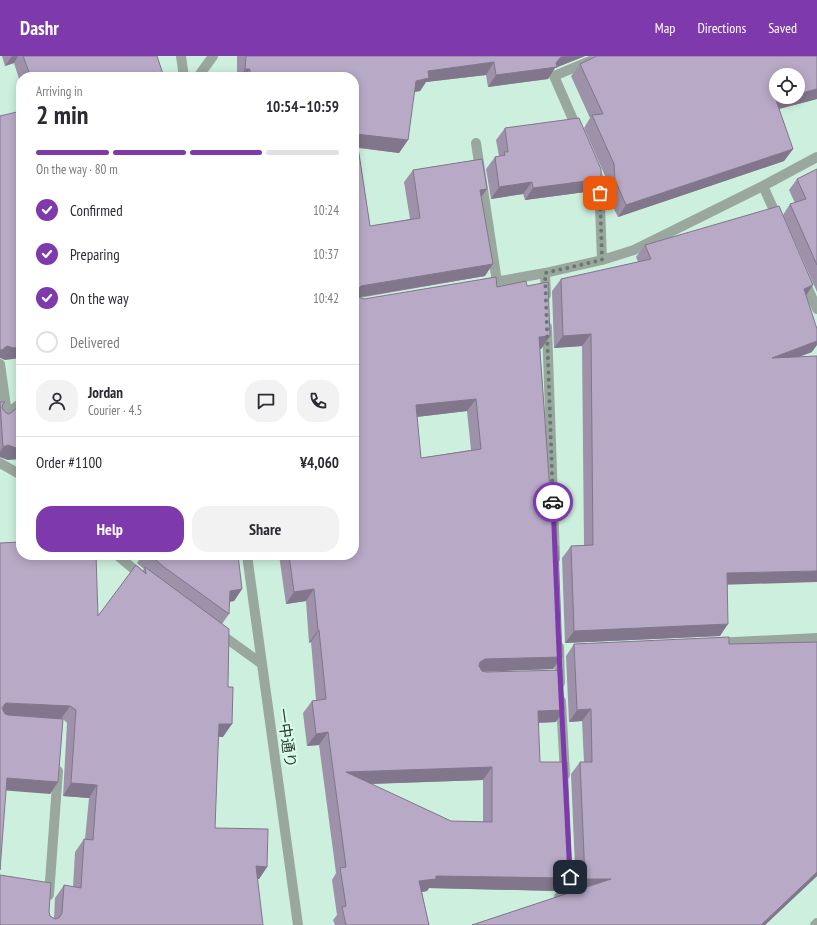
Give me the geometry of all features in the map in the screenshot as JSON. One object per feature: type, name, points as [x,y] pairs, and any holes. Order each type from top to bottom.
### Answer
[{"type":"street","points":[[182,56],[184,72]]},
{"type":"street","points":[[202,72],[213,56]]},
{"type":"street","points":[[581,138],[554,76],[602,56]]},
{"type":"street","points":[[476,143],[497,282]]},
{"type":"street","points":[[473,286],[545,273],[602,260],[634,250],[763,186],[817,157]]},
{"type":"street","points":[[590,159],[599,179],[602,260]]},
{"type":"street","points":[[763,186],[782,230]]},
{"type":"street","points":[[545,273],[546,305]]},
{"type":"street","points":[[801,273],[817,309]]},
{"type":"street","points":[[546,320],[556,572]]},
{"type":"street","points":[[0,364],[4,417]]},
{"type":"street","points":[[4,417],[16,408]]},
{"type":"street","points":[[0,463],[16,472]]},
{"type":"street","points":[[123,560],[152,584]]},
{"type":"street","name":"一中通り","points":[[248,560],[298,925]]},
{"type":"street","points":[[211,627],[262,664]]},
{"type":"street","points":[[558,634],[563,650],[556,675],[565,784]]},
{"type":"street","points":[[708,643],[817,638]]},
{"type":"street","points":[[49,902],[58,764]]},
{"type":"street","points":[[548,900],[570,893],[568,854]]},
{"type":"building","points":[[23,56],[157,56],[162,72],[29,72]]},
{"type":"building","points":[[246,56],[564,56],[556,63],[557,67],[496,75],[494,62],[428,71],[429,78],[416,81],[408,140],[359,134],[359,72],[250,72],[250,69],[245,69]]},
{"type":"building","points":[[597,56],[817,56],[817,89],[805,92],[805,68],[769,68],[769,104],[777,104],[793,149],[626,205],[615,180],[614,164],[592,115],[603,114],[580,64]]},
{"type":"building","points":[[16,112],[16,348],[7,346],[2,350],[0,350],[0,116]]},
{"type":"building","points":[[579,118],[601,169],[601,179],[533,188],[532,182],[499,187],[495,157],[505,155],[504,152],[508,152],[505,128]]},
{"type":"building","points":[[359,154],[370,226],[420,218],[413,170],[482,159],[487,189],[480,190],[493,264],[361,286],[359,288]]},
{"type":"building","points":[[817,169],[817,265],[790,204],[806,199],[797,179]]},
{"type":"building","points":[[779,206],[813,285],[804,289],[817,329],[817,341],[772,358],[817,356],[817,571],[727,573],[728,624],[574,631],[571,546],[593,545],[591,334],[563,336],[561,279],[651,259],[645,245]]},
{"type":"building","points":[[496,277],[497,287],[526,281],[527,286],[548,282],[550,336],[539,337],[554,547],[558,546],[562,657],[485,659],[480,662],[479,666],[482,671],[486,672],[562,670],[564,710],[538,711],[540,762],[567,762],[572,876],[565,878],[436,876],[436,879],[419,881],[429,925],[346,925],[342,907],[346,906],[340,868],[346,867],[328,732],[316,734],[312,701],[326,699],[314,589],[294,592],[290,560],[359,560],[359,297],[364,299]],"holes":[[[476,399],[481,449],[421,458],[416,405]],[[492,767],[492,822],[451,821],[346,772]]]},
{"type":"building","points":[[0,402],[5,402],[2,408],[6,413],[9,414],[16,409],[16,448],[8,445],[3,447]]},
{"type":"building","points":[[16,542],[16,560],[96,560],[98,616],[136,565],[146,574],[145,567],[229,629],[228,687],[233,687],[232,724],[219,724],[215,828],[268,829],[267,867],[256,866],[263,925],[0,925],[0,875],[51,883],[49,912],[50,916],[55,919],[59,918],[62,913],[64,885],[81,888],[84,839],[93,840],[97,785],[71,783],[76,710],[70,706],[6,703],[2,708],[5,714],[8,715],[63,719],[58,782],[7,778],[0,870],[0,543]]},
{"type":"building","points":[[156,560],[239,560],[242,589],[230,591],[229,614]]},
{"type":"building","points":[[729,637],[729,644],[817,642],[817,872],[761,925],[472,925],[611,879],[585,879],[580,762],[592,762],[591,709],[577,710],[574,644]]},
{"type":"way so far","points":[[553,502],[545,273],[602,260],[600,193]]},
{"type":"route","points":[[553,502],[570,877]]}]
